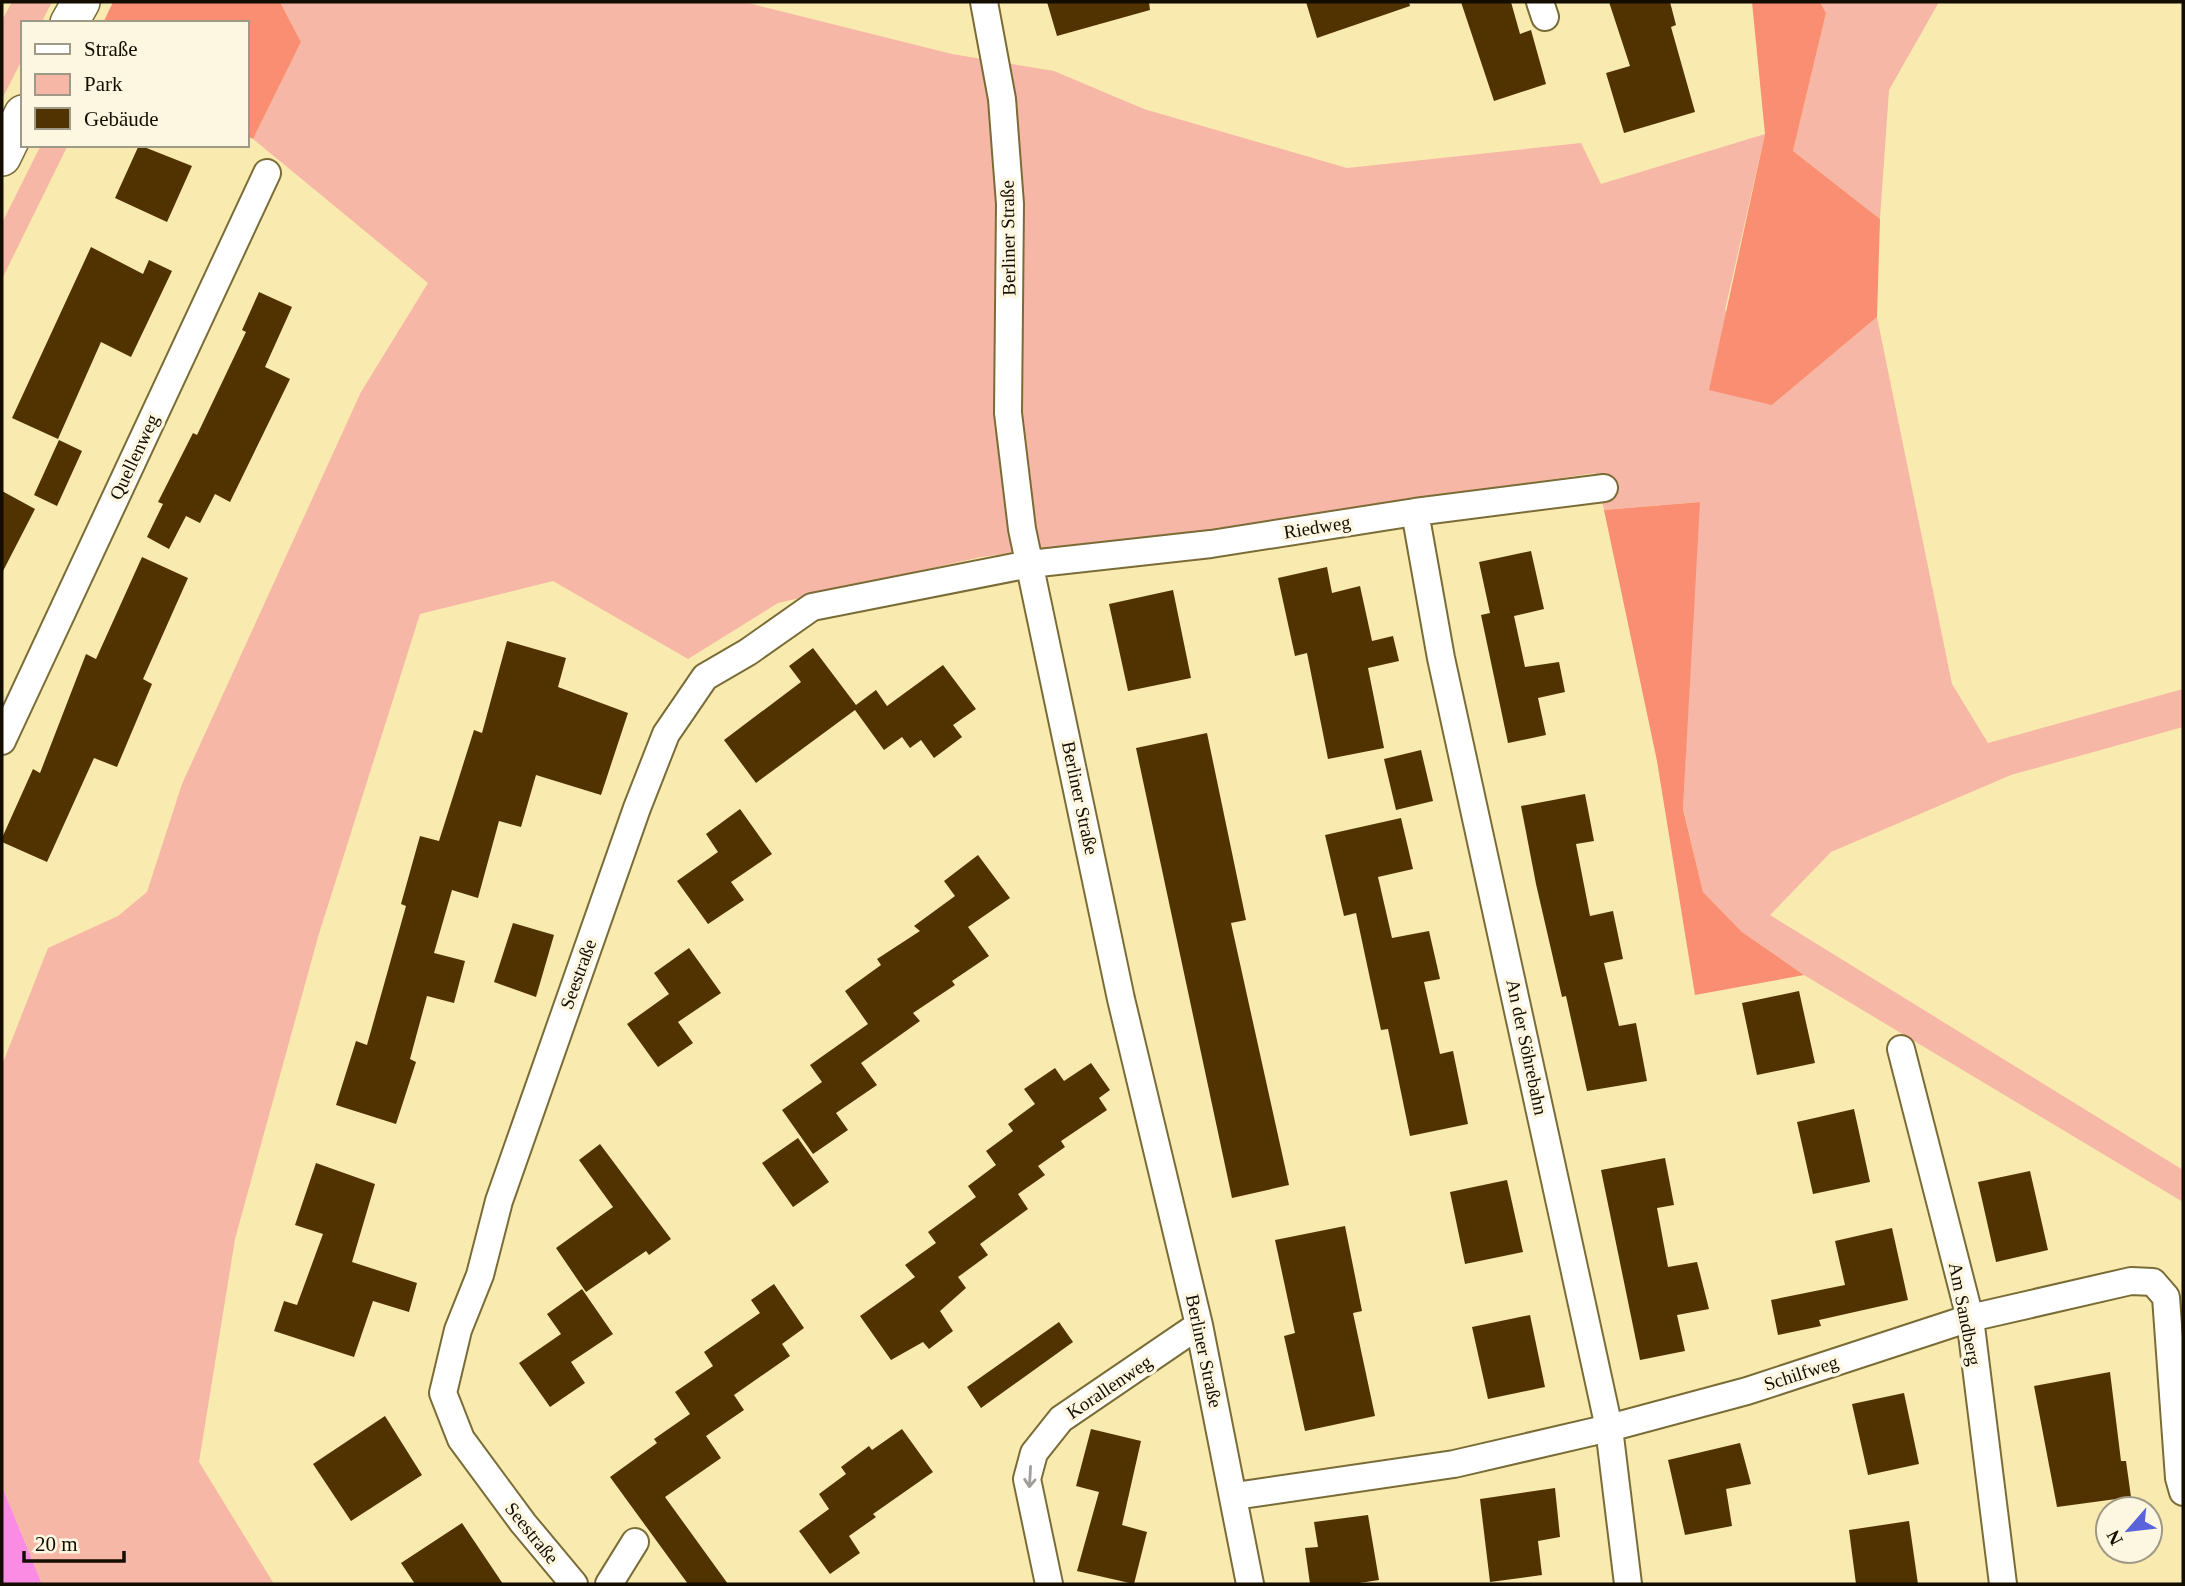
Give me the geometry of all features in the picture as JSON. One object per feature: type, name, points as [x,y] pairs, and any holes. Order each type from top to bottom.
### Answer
[{"type":"main road","points":[[70,21],[81,2]]},
{"type":"main road","points":[[2,157],[21,118]]},
{"type":"street","name":"Berliner Straße","points":[[984,2],[1002,99],[1010,204],[1008,412],[1022,529],[1121,999],[1199,1325],[1235,1496],[1250,1584]]},
{"type":"street","name":"Quellenweg","points":[[2,741],[267,173]]},
{"type":"street","name":"Riedweg","points":[[1030,564],[1211,544],[1415,512],[1604,488]]},
{"type":"street","name":"An der Söhrebahn","points":[[1415,512],[1441,658],[1609,1428],[1628,1584]]},
{"type":"street","name":"Seestraße","points":[[573,1584],[523,1523],[461,1439],[443,1393],[458,1330],[480,1275],[499,1201],[666,734],[705,677],[748,652],[812,607],[1030,564]]},
{"type":"street","name":"Am Sandberg","points":[[1901,1049],[1970,1318],[2003,1584]]},
{"type":"street","name":"Schilfweg","points":[[1235,1496],[1454,1464],[1609,1428],[1747,1391],[1970,1318],[2132,1281],[2153,1282],[2166,1297],[2179,1478],[2183,1492]]},
{"type":"street","name":"Korallenweg","points":[[1049,1584],[1027,1479],[1034,1453],[1061,1419],[1199,1325]]},
{"type":"street","points":[[609,1584],[635,1542]]},
{"type":"green space","points":[[12,2],[52,2],[42,21],[21,21],[21,62],[2,99],[2,20]]},
{"type":"green space","points":[[280,2],[744,2],[952,54],[1054,71],[1144,109],[1347,168],[1581,143],[1601,184],[1765,134],[1725,310],[1772,405],[1877,317],[1952,684],[1988,743],[2183,689],[2183,727],[2011,775],[1831,852],[1770,915],[2183,1170],[2183,1202],[1804,975],[1742,932],[1703,892],[1683,808],[1699,502],[1604,510],[1595,473],[1126,543],[1074,545],[981,557],[778,603],[688,659],[553,581],[420,614],[318,937],[235,1239],[199,1462],[274,1584],[42,1584],[2,1486],[2,1065],[48,948],[118,916],[147,892],[182,784],[361,392],[428,283],[253,139],[301,42]]},
{"type":"green space","points":[[1820,2],[1939,2],[1889,90],[1880,219],[1793,151],[1826,13]]},
{"type":"green space","points":[[40,147],[67,147],[2,279],[2,223]]},
{"type":"shaded area","points":[[113,2],[280,2],[301,42],[253,139],[248,136],[248,21],[104,21]]},
{"type":"shaded area","points":[[1752,2],[1820,2],[1826,13],[1793,151],[1880,219],[1877,317],[1772,405],[1709,390],[1765,134]]},
{"type":"shaded area","points":[[1700,502],[1683,809],[1703,892],[1742,932],[1804,975],[1695,995],[1657,761],[1604,510]]},
{"type":"shaded area","points":[[2,1486],[42,1584],[2,1584]]},
{"type":"building","points":[[1047,2],[1149,2],[1150,10],[1057,36]]},
{"type":"building","points":[[1306,2],[1409,2],[1410,6],[1317,38]]},
{"type":"building","points":[[1461,2],[1511,2],[1520,34],[1531,30],[1546,84],[1494,101]]},
{"type":"building","points":[[1609,2],[1670,2],[1676,25],[1671,27],[1695,112],[1624,133],[1606,73],[1630,66]]},
{"type":"building","points":[[138,147],[192,166],[167,222],[115,198]]},
{"type":"building","points":[[91,247],[143,274],[149,260],[172,271],[131,357],[101,342],[58,439],[12,418]]},
{"type":"building","points":[[259,292],[292,307],[265,367],[290,379],[230,502],[215,494],[200,523],[186,516],[169,549],[147,537],[163,504],[158,502],[193,433],[197,435],[246,332],[242,330]]},
{"type":"building","points":[[59,440],[82,451],[57,506],[34,495]]},
{"type":"building","points":[[2,491],[35,509],[2,573]]},
{"type":"building","points":[[1531,551],[1544,609],[1514,616],[1525,667],[1559,662],[1565,692],[1538,698],[1546,735],[1508,743],[1481,615],[1490,613],[1479,562]]},
{"type":"building","points":[[142,557],[188,578],[143,679],[152,684],[117,767],[94,758],[47,862],[2,842],[2,838],[33,769],[40,773],[86,654],[96,659]]},
{"type":"building","points":[[1327,567],[1332,593],[1360,586],[1372,641],[1393,636],[1399,661],[1368,668],[1384,748],[1328,759],[1307,653],[1295,656],[1278,578]]},
{"type":"building","points":[[1173,590],[1191,678],[1128,691],[1109,604]]},
{"type":"building","points":[[507,641],[566,658],[558,687],[628,713],[601,795],[536,775],[521,827],[499,821],[478,898],[452,890],[434,953],[465,961],[454,1003],[427,996],[410,1059],[416,1062],[396,1124],[336,1105],[356,1041],[367,1045],[406,906],[401,904],[420,836],[439,841],[474,730],[482,733]]},
{"type":"building","points":[[813,648],[856,705],[876,690],[887,706],[943,665],[976,709],[953,725],[962,737],[934,758],[921,740],[910,748],[902,737],[884,750],[855,710],[756,783],[724,740],[801,682],[789,666]]},
{"type":"building","points":[[1207,733],[1246,920],[1231,923],[1289,1185],[1232,1198],[1136,748]]},
{"type":"building","points":[[1421,750],[1433,801],[1396,810],[1384,759]]},
{"type":"building","points":[[1585,794],[1594,841],[1576,844],[1590,916],[1613,911],[1623,959],[1604,963],[1619,1026],[1636,1023],[1647,1081],[1587,1091],[1566,996],[1562,997],[1521,806]]},
{"type":"building","points":[[740,809],[772,854],[731,882],[744,900],[708,924],[677,881],[718,852],[706,834]]},
{"type":"building","points":[[1401,818],[1413,869],[1378,877],[1392,938],[1429,931],[1440,979],[1424,982],[1440,1054],[1453,1051],[1468,1124],[1410,1136],[1388,1029],[1381,1030],[1356,913],[1344,916],[1325,835]]},
{"type":"building","points":[[978,855],[1010,898],[968,927],[989,956],[952,981],[955,985],[913,1013],[920,1021],[861,1063],[877,1085],[836,1113],[848,1130],[813,1154],[782,1110],[822,1082],[810,1065],[868,1024],[845,991],[881,965],[877,959],[920,931],[914,926],[955,896],[944,881]]},
{"type":"building","points":[[513,923],[554,935],[536,997],[494,982]]},
{"type":"building","points":[[689,948],[721,993],[678,1022],[693,1043],[658,1067],[627,1024],[669,994],[654,973]]},
{"type":"building","points":[[1799,991],[1815,1063],[1757,1075],[1742,1003]]},
{"type":"building","points":[[1091,1063],[1110,1090],[1099,1098],[1107,1110],[1061,1141],[1065,1147],[1038,1166],[1045,1175],[1018,1194],[1028,1209],[980,1244],[988,1255],[958,1277],[966,1288],[940,1311],[953,1331],[929,1349],[923,1342],[891,1360],[860,1316],[915,1277],[905,1265],[936,1243],[928,1232],[976,1197],[968,1186],[996,1165],[986,1151],[1013,1131],[1008,1124],[1035,1104],[1024,1089],[1055,1068],[1064,1081]]},
{"type":"building","points":[[1854,1109],[1870,1182],[1813,1194],[1797,1122]]},
{"type":"building","points":[[798,1138],[829,1182],[793,1207],[762,1163]]},
{"type":"building","points":[[600,1144],[671,1239],[649,1255],[646,1251],[586,1292],[556,1248],[613,1207],[579,1160]]},
{"type":"building","points":[[1665,1158],[1674,1205],[1657,1208],[1668,1267],[1697,1262],[1709,1309],[1677,1315],[1685,1351],[1640,1360],[1601,1170]]},
{"type":"building","points":[[316,1163],[375,1184],[352,1262],[417,1283],[409,1312],[373,1301],[354,1357],[274,1331],[284,1301],[297,1305],[323,1234],[295,1225]]},
{"type":"building","points":[[2030,1171],[2048,1250],[1996,1262],[1978,1182]]},
{"type":"building","points":[[1507,1180],[1523,1252],[1465,1264],[1450,1192]]},
{"type":"building","points":[[1345,1226],[1362,1311],[1353,1313],[1375,1416],[1305,1431],[1284,1336],[1295,1333],[1275,1240]]},
{"type":"building","points":[[1892,1228],[1908,1300],[1819,1320],[1821,1326],[1778,1335],[1771,1300],[1845,1285],[1835,1241]]},
{"type":"building","points":[[774,1284],[804,1328],[782,1344],[790,1356],[734,1395],[744,1410],[706,1436],[721,1458],[665,1497],[728,1584],[688,1584],[610,1477],[657,1443],[654,1439],[690,1414],[675,1392],[713,1366],[704,1352],[760,1313],[751,1300]]},
{"type":"building","points":[[582,1289],[613,1334],[571,1362],[585,1383],[550,1407],[519,1363],[561,1334],[547,1314]]},
{"type":"building","points":[[1530,1315],[1545,1387],[1488,1399],[1472,1327]]},
{"type":"building","points":[[1059,1322],[1073,1342],[981,1408],[967,1387]]},
{"type":"building","points":[[2110,1372],[2121,1461],[2126,1461],[2131,1495],[2094,1495],[2094,1502],[2057,1507],[2034,1386]]},
{"type":"building","points":[[1904,1393],[1919,1464],[1868,1475],[1852,1404]]},
{"type":"building","points":[[385,1416],[422,1475],[351,1521],[313,1464]]},
{"type":"building","points":[[902,1429],[933,1472],[873,1514],[876,1517],[849,1536],[860,1553],[830,1574],[799,1531],[829,1509],[819,1494],[846,1474],[841,1467],[869,1446],[872,1450]]},
{"type":"building","points":[[1091,1429],[1141,1441],[1122,1525],[1147,1532],[1134,1584],[1077,1571],[1099,1492],[1076,1486]]},
{"type":"building","points":[[1740,1443],[1751,1484],[1726,1489],[1732,1526],[1685,1535],[1668,1460]]},
{"type":"building","points":[[1555,1488],[1560,1537],[1538,1541],[1542,1575],[1490,1582],[1480,1499]]},
{"type":"building","points":[[1368,1515],[1379,1580],[1353,1584],[1310,1584],[1305,1548],[1318,1547],[1314,1522]]},
{"type":"building","points":[[1909,1521],[1918,1584],[1856,1584],[1849,1530]]},
{"type":"building","points":[[462,1523],[503,1584],[415,1584],[401,1563]]}]
